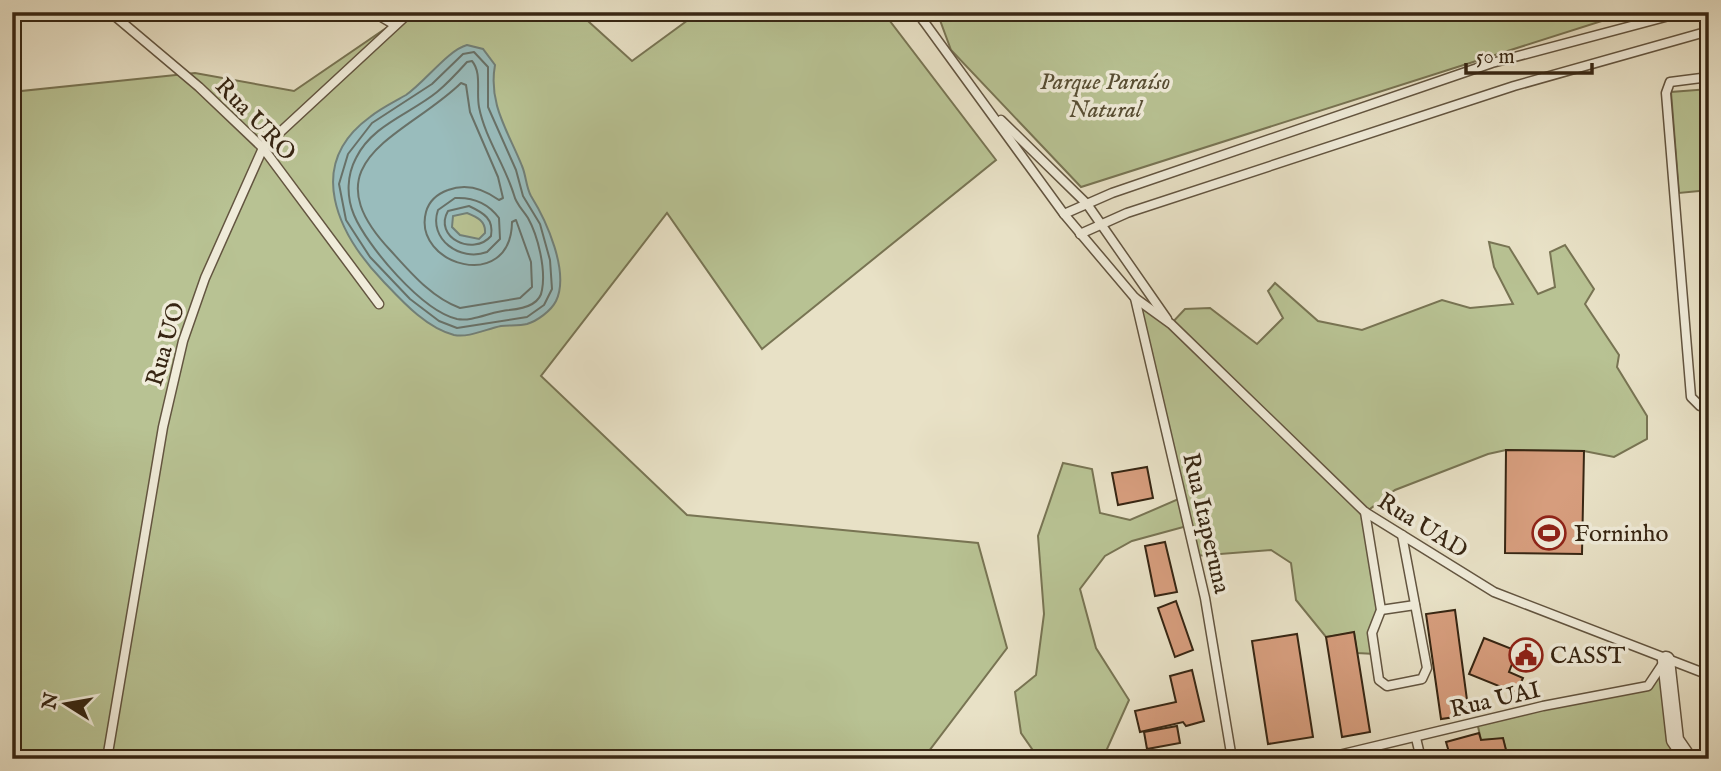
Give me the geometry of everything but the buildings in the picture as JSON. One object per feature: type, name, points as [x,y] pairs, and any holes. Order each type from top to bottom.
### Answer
[{"type":"street","points":[[1665,660],[1675,740],[1688,759]]},
{"type":"lane","name":"Rua URO","points":[[110,12],[199,87],[263,148],[379,304]]},
{"type":"lane","points":[[373,12],[395,25]]},
{"type":"lane","name":"Rua UO","points":[[107,759],[163,427],[183,341],[219,242],[263,148],[410,12]]},
{"type":"lane","points":[[920,16],[937,12]]},
{"type":"lane","points":[[1064,215],[1087,204],[1371,102],[1492,63],[1684,12]]},
{"type":"lane","name":"Rua UAD","points":[[920,16],[1064,215],[1135,298],[1171,324],[1365,512],[1494,592],[1709,675]]},
{"type":"lane","points":[[1080,234],[1127,213],[1514,86],[1709,31]]},
{"type":"lane","points":[[1709,77],[1675,79],[1667,86],[1666,93],[1691,397],[1700,406],[1709,407]]},
{"type":"lane","name":"Rua UAD","points":[[986,105],[1087,204],[1171,324]]},
{"type":"lane","name":"Rua Itaperuna","points":[[1135,298],[1205,598],[1232,759]]},
{"type":"lane","points":[[1365,512],[1381,610],[1372,638],[1379,680],[1387,686],[1422,679],[1426,674],[1402,535]]},
{"type":"lane","points":[[1381,610],[1415,605]]},
{"type":"lane","name":"Rua UAI","points":[[1322,759],[1648,685],[1665,660]]},
{"type":"lane","points":[[1416,738],[1421,759]]},
{"type":"green space","points":[[373,12],[578,12],[632,61],[699,12],[883,12],[996,160],[762,349],[667,213],[541,376],[687,515],[978,543],[1007,648],[926,755],[930,759],[12,759],[12,92],[195,73],[294,91],[392,24]]},
{"type":"green space","name":"Parque Paraíso Natural","points":[[937,12],[1630,12],[1081,187],[951,50]]},
{"type":"green space","points":[[1709,89],[1709,190],[1679,193],[1671,92]]},
{"type":"green space","points":[[1489,242],[1509,247],[1538,294],[1555,287],[1550,252],[1565,245],[1594,289],[1585,304],[1619,355],[1617,367],[1647,416],[1647,439],[1614,457],[1584,451],[1506,450],[1488,454],[1395,490],[1366,512],[1381,610],[1373,627],[1375,654],[1357,653],[1354,633],[1326,637],[1296,600],[1291,563],[1271,550],[1195,556],[1187,526],[1132,541],[1105,556],[1080,589],[1096,648],[1129,700],[1103,758],[1039,759],[1021,733],[1015,692],[1036,675],[1044,614],[1038,536],[1063,463],[1092,469],[1100,513],[1130,520],[1181,498],[1135,298],[1171,324],[1185,309],[1210,308],[1257,344],[1283,318],[1268,291],[1275,283],[1318,321],[1362,330],[1442,300],[1470,308],[1513,304],[1494,267]]},
{"type":"green space","points":[[1666,660],[1675,740],[1688,759],[1505,759],[1508,758],[1503,739],[1481,740],[1477,722],[1648,686]]},
{"type":"water","points":[[467,45],[483,49],[495,65],[494,92],[497,105],[529,192],[549,232],[558,261],[560,289],[551,308],[527,324],[501,326],[460,336],[434,326],[415,313],[367,262],[342,221],[335,199],[333,178],[338,156],[350,136],[374,114],[406,95],[460,48]],"holes":[[[467,213],[484,225],[485,233],[479,239],[460,235],[452,227],[453,216]]]},
{"type":"place","name":"Forninho","points":[[1549,533]]},
{"type":"place","name":"CASST","points":[[1526,655]]}]
